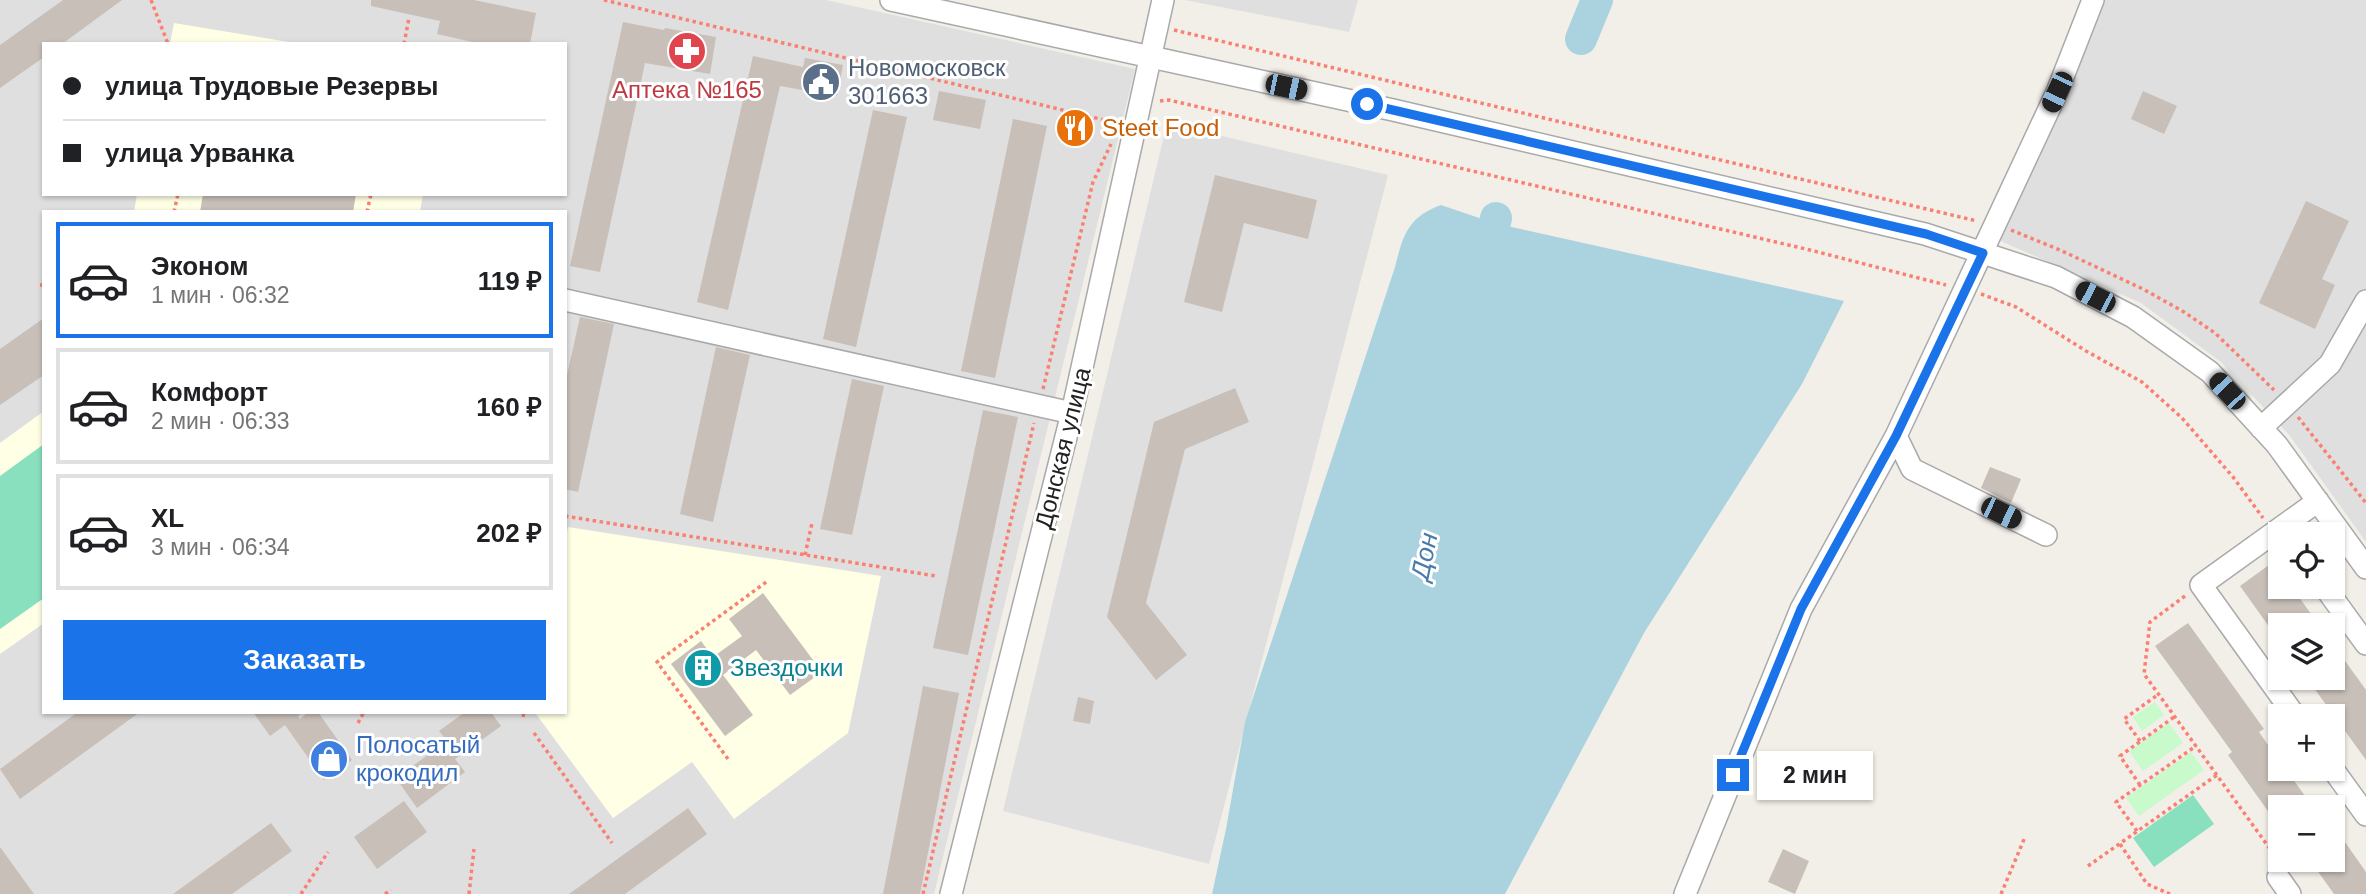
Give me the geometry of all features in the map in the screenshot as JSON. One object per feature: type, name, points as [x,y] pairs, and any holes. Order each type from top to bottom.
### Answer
[{"type":"street","points":[[891,0],[1394,110],[1912,231],[2056,276],[2133,317],[2210,372],[2277,445],[2366,568]]},
{"type":"street","name":"Донская улица","points":[[951,894],[1072,413],[1128,126],[1152,57],[1163,0]]},
{"type":"street","points":[[1685,894],[1801,609],[1896,436],[2057,92],[2093,0]]},
{"type":"street","points":[[567,300],[1072,413]]},
{"type":"street","points":[[2261,428],[2330,364],[2366,301]]},
{"type":"street","points":[[1896,436],[1912,469],[2046,535]]},
{"type":"street","points":[[2291,522],[2318,501]]},
{"type":"street","points":[[2268,539],[2201,585],[2286,704]]},
{"type":"street","points":[[2333,599],[2366,644]]},
{"type":"street","points":[[2341,781],[2366,815]]},
{"type":"path","points":[[151,0],[166,42]]},
{"type":"path","points":[[604,0],[1128,126],[1093,182],[923,894]]},
{"type":"path","points":[[404,42],[409,18]]},
{"type":"path","points":[[1158,101],[1169,100],[1755,237],[1986,295],[2016,306],[2141,382],[2182,418],[2272,522]]},
{"type":"path","points":[[567,516],[936,576]]},
{"type":"path","points":[[805,555],[812,523]]},
{"type":"path","points":[[657,530],[664,525]]},
{"type":"path","points":[[728,759],[657,662],[769,580]]},
{"type":"path","points":[[2201,585],[2150,622],[2144,674],[2285,871],[2284,886]]},
{"type":"path","points":[[2140,741],[2124,719],[2159,694]]},
{"type":"path","points":[[358,723],[363,714]]},
{"type":"path","points":[[2140,785],[2120,756],[2175,716]]},
{"type":"path","points":[[534,733],[612,843]]},
{"type":"path","points":[[2137,831],[2116,802],[2196,746]]},
{"type":"path","points":[[2088,866],[2217,775]]},
{"type":"path","points":[[2001,894],[2025,837]]},
{"type":"path","points":[[2120,844],[2147,884],[2171,894]]},
{"type":"path","points":[[469,894],[474,849]]},
{"type":"path","points":[[302,894],[328,852]]},
{"type":"path","points":[[386,894],[391,890]]},
{"type":"shaded area","points":[[0,0],[826,0],[1135,69],[934,894],[0,894]]},
{"type":"shaded area","points":[[1185,0],[1358,0],[1349,32]]},
{"type":"shaded area","points":[[2094,0],[2366,0],[2366,542],[2290,436],[2221,362],[2141,303],[1994,238]]},
{"type":"shaded area","points":[[174,23],[289,42],[170,42]]},
{"type":"shaded area","points":[[1167,123],[1388,175],[1209,864],[1003,811]]},
{"type":"shaded area","points":[[137,196],[423,196],[420,210],[134,210]]},
{"type":"shaded area","points":[[42,412],[42,624],[0,654],[0,443]]},
{"type":"shaded area","points":[[568,527],[881,576],[848,733],[734,819],[692,762],[613,818],[536,714],[567,714]]},
{"type":"green space","points":[[42,445],[42,599],[0,629],[0,476]]},
{"type":"green space","points":[[2155,702],[2164,715],[2142,731],[2133,717]]},
{"type":"green space","points":[[2169,723],[2183,743],[2143,771],[2129,751]]},
{"type":"green space","points":[[2191,752],[2204,770],[2139,816],[2126,798]]},
{"type":"green space","points":[[2193,795],[2214,824],[2154,867],[2133,838]]},
{"type":"water","points":[[1441,205],[1494,223],[1844,301],[1802,384],[1644,633],[1505,894],[1212,894],[1245,722],[1404,236],[1421,215]]},
{"type":"building","points":[[63,0],[122,0],[65,42],[42,42],[42,58],[0,88],[0,45]]},
{"type":"building","points":[[371,0],[474,0],[536,13],[530,42],[472,42],[437,34],[440,21],[371,6]]},
{"type":"building","points":[[623,22],[716,37],[710,74],[645,63],[600,272],[570,266]]},
{"type":"building","points":[[753,56],[803,67],[805,58],[843,65],[837,96],[780,86],[728,310],[697,302]]},
{"type":"building","points":[[939,91],[986,100],[980,129],[933,120]]},
{"type":"building","points":[[2143,91],[2177,106],[2164,134],[2131,119]]},
{"type":"building","points":[[873,110],[907,117],[856,347],[823,339]]},
{"type":"building","points":[[1013,119],[1047,126],[995,378],[961,371]]},
{"type":"building","points":[[1215,175],[1317,200],[1308,239],[1244,223],[1222,312],[1184,302]]},
{"type":"building","points":[[203,196],[356,196],[353,210],[200,210]]},
{"type":"building","points":[[2306,201],[2349,221],[2322,279],[2335,285],[2315,329],[2259,303]]},
{"type":"building","points":[[580,317],[614,324],[578,492],[567,489],[567,375]]},
{"type":"building","points":[[42,319],[42,376],[0,405],[0,349]]},
{"type":"building","points":[[716,347],[750,355],[713,522],[680,514]]},
{"type":"building","points":[[852,379],[884,386],[852,535],[820,529]]},
{"type":"building","points":[[1235,388],[1249,422],[1185,449],[1146,603],[1187,655],[1156,680],[1107,617],[1154,422]]},
{"type":"building","points":[[983,410],[1018,417],[968,655],[933,648]]},
{"type":"building","points":[[1990,467],[2021,479],[2011,503],[1981,488]]},
{"type":"building","points":[[2268,566],[2268,599],[2300,599],[2310,613],[2268,613],[2268,625],[2240,586]]},
{"type":"building","name":"Звездочки","points":[[763,593],[822,672],[790,695],[756,650],[723,675],[753,715],[725,736],[671,664],[701,641],[713,657],[742,636],[729,619]]},
{"type":"building","points":[[2188,623],[2264,729],[2259,732],[2268,745],[2268,781],[2294,781],[2304,795],[2268,795],[2268,811],[2228,755],[2232,752],[2155,646]]},
{"type":"building","points":[[2345,661],[2366,690],[2366,760],[2345,731],[2345,704],[2326,704],[2315,690],[2345,690]]},
{"type":"building","points":[[923,686],[959,693],[920,894],[883,894]]},
{"type":"building","points":[[1078,697],[1094,701],[1090,724],[1073,721]]},
{"type":"building","points":[[75,714],[137,714],[20,799],[0,769]]},
{"type":"building","points":[[254,714],[300,714],[298,716],[300,719],[306,714],[319,714],[352,760],[324,780],[285,725],[270,736]]},
{"type":"building","points":[[462,714],[492,714],[501,726],[455,759],[465,772],[417,808],[396,778],[447,741],[439,731]]},
{"type":"building","points":[[404,801],[427,832],[377,869],[354,837]]},
{"type":"building","points":[[688,808],[707,834],[625,894],[569,894]]},
{"type":"building","points":[[271,823],[292,851],[232,894],[173,894]]},
{"type":"building","points":[[2345,842],[2366,872],[2366,894],[2334,894],[2318,872],[2345,872]]},
{"type":"building","points":[[0,847],[34,894],[0,894]]},
{"type":"building","points":[[1783,849],[1809,861],[1795,894],[1768,882]]},
{"type":"waterway","name":"Дон","points":[[1581,39],[1597,0]]},
{"type":"waterway","name":"Дон","points":[[1485,266],[1496,218]]},
{"type":"place","name":"Аптека №165","points":[[687,51]]},
{"type":"place","name":"Новомосковск 301663","points":[[821,82]]},
{"type":"place","name":"Steet Food","points":[[1075,128]]},
{"type":"place","name":"Звездочки","points":[[703,668]]},
{"type":"place","name":"Полосатый крокодил","points":[[329,759]]},
{"type":"route","points":[[1367,104],[1926,234],[1983,253],[1896,436],[1801,609],[1733,775]]}]
